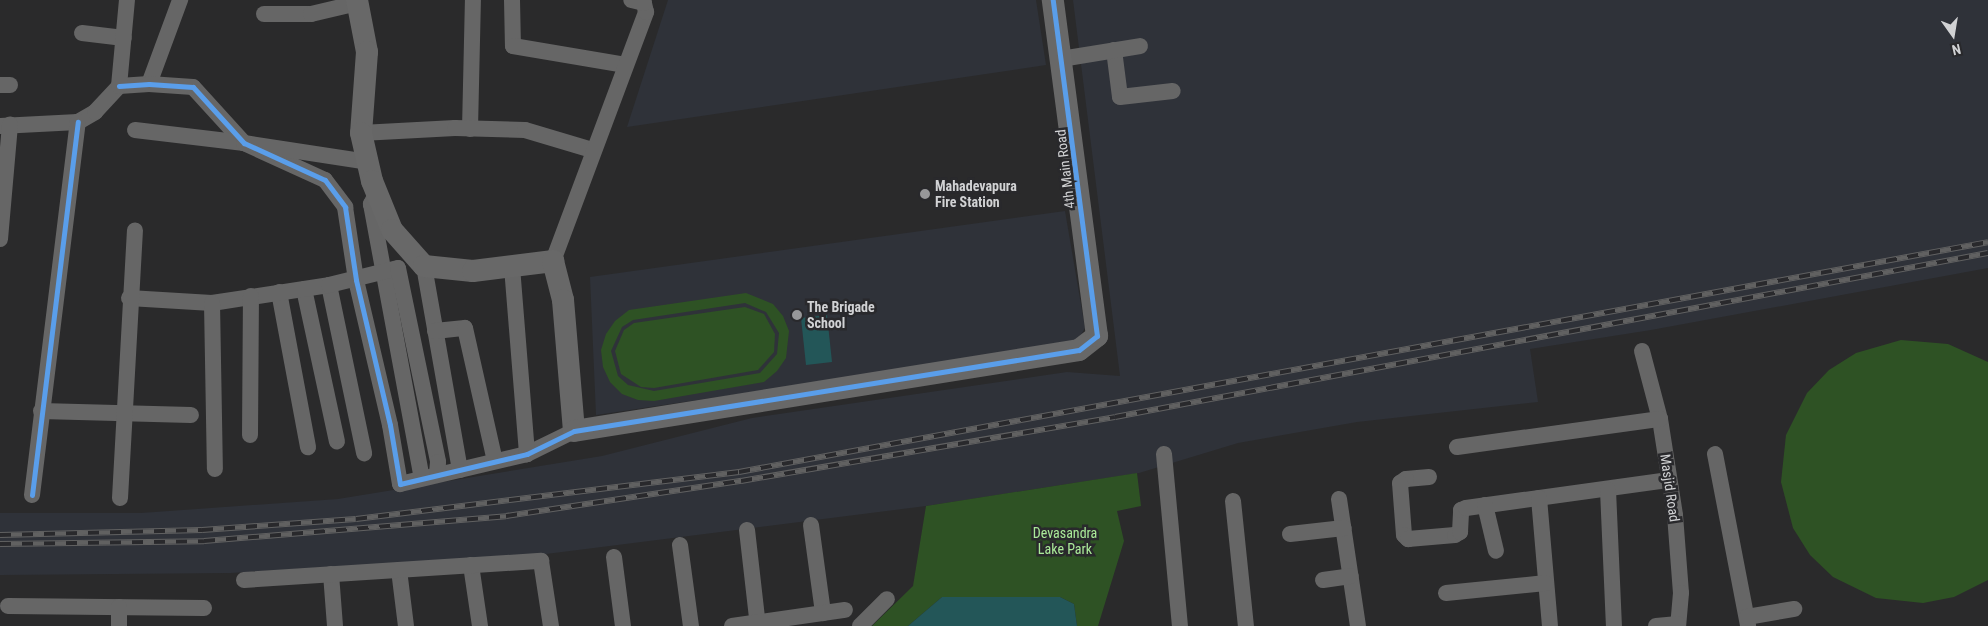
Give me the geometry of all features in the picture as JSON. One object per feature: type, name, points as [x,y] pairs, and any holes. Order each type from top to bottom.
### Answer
[{"type":"street","points":[[0,239],[5,125],[78,122],[95,112],[119,86],[127,0]]},
{"type":"street","points":[[148,84],[180,0]]},
{"type":"street","points":[[470,129],[473,0]]},
{"type":"street","points":[[512,0],[513,46],[625,65]]},
{"type":"street","points":[[119,86],[148,84],[193,88],[244,142],[324,180],[346,207],[356,280],[390,425],[400,484],[527,454],[574,431],[563,300],[553,261],[592,150],[646,8],[644,3],[631,0]]},
{"type":"street","name":"4th Main Road","points":[[574,431],[1079,350],[1097,336],[1053,0]]},
{"type":"street","points":[[264,14],[311,14],[358,1],[367,52],[361,133],[374,199],[382,271],[412,423],[430,476]]},
{"type":"street","points":[[82,33],[124,38]]},
{"type":"street","points":[[1061,59],[1140,46]]},
{"type":"street","points":[[1114,50],[1120,96],[1173,91]]},
{"type":"street","points":[[32,494],[78,122]]},
{"type":"street","points":[[361,133],[470,129],[524,130],[592,150]]},
{"type":"street","points":[[135,130],[244,142],[368,162]]},
{"type":"street","points":[[346,207],[374,199]]},
{"type":"street","points":[[374,199],[392,230],[424,266],[460,470]]},
{"type":"street","points":[[120,498],[134,230]]},
{"type":"street","points":[[424,266],[473,271],[553,261]]},
{"type":"street","points":[[512,267],[527,454]]},
{"type":"street","points":[[129,298],[212,303],[329,286],[398,268],[430,421],[430,476]]},
{"type":"street","points":[[329,286],[364,454]]},
{"type":"street","points":[[304,289],[337,441]]},
{"type":"street","points":[[279,292],[308,447]]},
{"type":"street","points":[[250,435],[251,296]]},
{"type":"street","points":[[212,303],[215,469]]},
{"type":"street","points":[[435,331],[465,328],[495,461]]},
{"type":"street","name":"Masjid Road","points":[[1642,352],[1660,419],[1669,480],[1681,593],[1678,625]]},
{"type":"street","points":[[41,411],[191,415]]},
{"type":"street","points":[[1457,447],[1660,419]]},
{"type":"street","points":[[390,425],[430,421]]},
{"type":"street","points":[[1164,454],[1180,626]]},
{"type":"street","points":[[1715,454],[1747,622],[1794,609]]},
{"type":"street","points":[[1429,477],[1406,479],[1400,483],[1404,535],[1408,539],[1455,535],[1460,532],[1461,510],[1669,480]]},
{"type":"street","points":[[1608,490],[1614,626]]},
{"type":"street","points":[[1539,498],[1550,626]]},
{"type":"street","points":[[1339,499],[1358,626]]},
{"type":"street","points":[[1234,502],[1246,626]]},
{"type":"street","points":[[1485,506],[1496,551]]},
{"type":"street","points":[[811,525],[823,613]]},
{"type":"street","points":[[1290,534],[1344,528]]},
{"type":"street","points":[[747,530],[757,624]]},
{"type":"street","points":[[680,545],[691,626]]},
{"type":"street","points":[[614,557],[623,626]]},
{"type":"street","points":[[244,580],[541,561],[551,626]]},
{"type":"street","points":[[471,565],[480,626]]},
{"type":"street","points":[[399,570],[406,626]]},
{"type":"street","points":[[331,574],[336,626]]},
{"type":"street","points":[[1323,580],[1351,576]]},
{"type":"street","points":[[1446,593],[1546,583]]},
{"type":"street","points":[[860,626],[887,599]]},
{"type":"street","points":[[8,606],[204,608]]},
{"type":"street","points":[[119,607],[119,626]]},
{"type":"street","points":[[732,626],[757,624],[845,610]]},
{"type":"street","points":[[1656,626],[1678,625]]},
{"type":"shaded area","points":[[668,0],[1036,0],[1046,65],[627,127]]},
{"type":"shaded area","points":[[1073,0],[1988,0],[1988,268],[1651,330],[1530,349],[1538,402],[1357,422],[1238,443],[1139,473],[926,506],[546,554],[230,573],[0,575],[0,513],[141,513],[338,499],[602,456],[752,418],[1067,372],[1120,376]]},
{"type":"shaded area","name":"The Brigade School","points":[[1065,211],[1085,328],[1079,338],[1065,346],[596,415],[590,277]]},
{"type":"green space","points":[[746,293],[773,304],[783,316],[789,331],[786,358],[777,371],[764,382],[654,401],[638,400],[622,394],[610,382],[603,367],[601,350],[606,334],[615,321],[629,310]],"holes":[[[745,303],[766,312],[779,333],[777,354],[760,373],[654,391],[628,385],[618,376],[611,351],[622,327],[633,320]]]},
{"type":"green space","points":[[745,307],[764,314],[775,334],[774,352],[758,370],[654,388],[641,387],[621,374],[615,351],[624,330],[634,323]]},
{"type":"green space","points":[[1901,340],[1948,344],[1988,362],[1988,580],[1954,597],[1923,603],[1876,598],[1833,577],[1810,555],[1793,528],[1781,482],[1786,435],[1807,393],[1829,370],[1856,353]]},
{"type":"green space","name":"Devasandra Lake Park","points":[[1137,473],[1141,506],[1117,511],[1124,541],[1098,626],[1077,626],[1074,604],[1060,597],[942,597],[908,626],[872,626],[913,586],[926,506]]},
{"type":"water","points":[[827,315],[832,362],[806,365],[801,318]]},
{"type":"water","points":[[942,597],[1060,597],[1074,604],[1077,626],[908,626]]},
{"type":"railway","points":[[0,535],[202,530],[356,519],[739,472],[1988,242]]},
{"type":"railway","points":[[0,544],[204,541],[506,516],[741,481],[1115,417],[1988,253]]},
{"type":"cycle path","points":[[119,86],[149,84],[193,87],[244,143],[325,180],[345,207],[356,280],[390,425],[400,484],[527,454],[574,431],[1079,350],[1097,336],[1053,0]]},
{"type":"cycle path","points":[[32,495],[78,122]]},
{"type":"place","name":"Mahadevapura Fire Station","points":[[925,194]]},
{"type":"place","name":"The Brigade School","points":[[797,315]]}]
